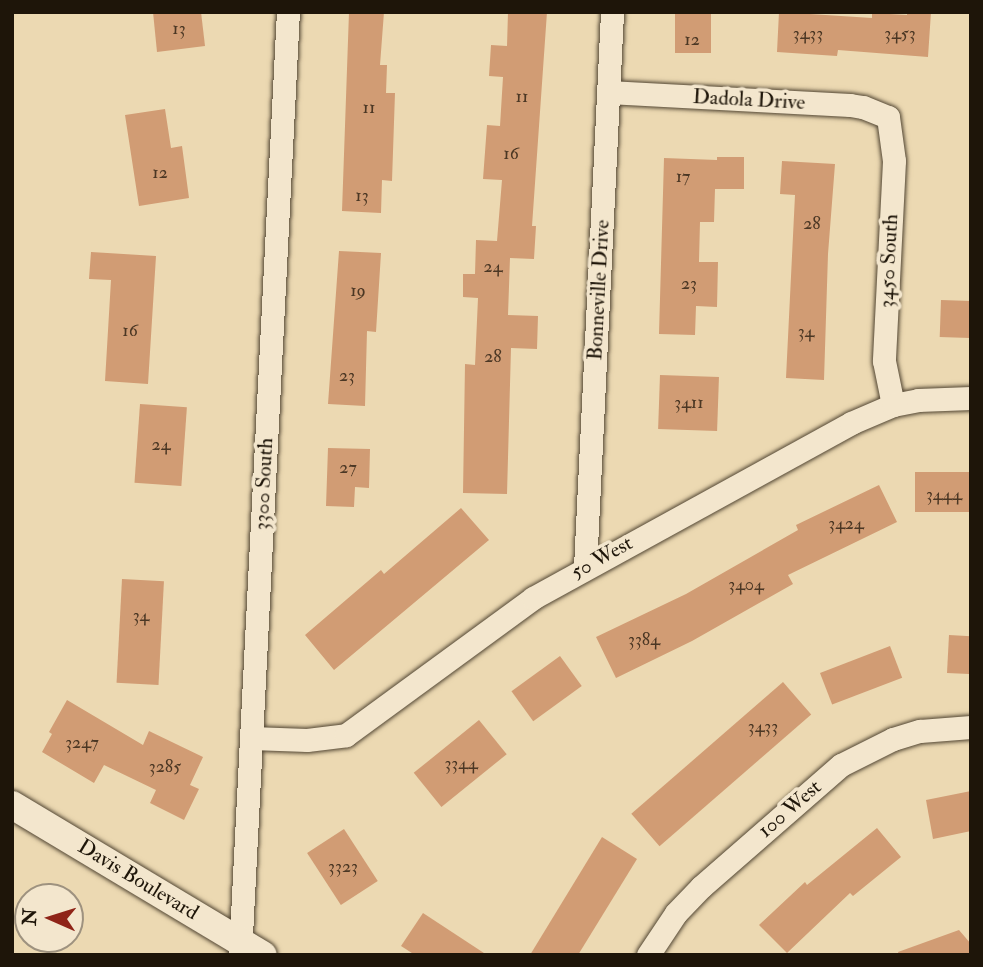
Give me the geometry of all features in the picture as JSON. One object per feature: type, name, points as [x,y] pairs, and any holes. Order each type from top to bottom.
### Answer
[{"type":"street","name":"3300 South","points":[[248,950],[251,737],[288,12]]},
{"type":"street","name":"Bonneville Drive","points":[[585,567],[612,12]]},
{"type":"street","name":"Dadola Drive","points":[[608,92],[863,107],[888,117]]},
{"type":"street","name":"3450 South","points":[[888,117],[894,161],[884,361],[893,405]]},
{"type":"street","name":"50 West","points":[[251,737],[307,740],[346,735],[484,632],[585,567],[851,423],[893,405],[942,397],[971,398]]},
{"type":"street","name":"100 West","points":[[648,955],[676,913],[701,887],[841,765],[892,739],[920,731],[971,727]]},
{"type":"street","name":"Davis Boulevard","points":[[12,805],[248,950]]},
{"type":"building","points":[[153,12],[201,12],[205,46],[157,52]]},
{"type":"building","points":[[349,12],[384,12],[380,65],[387,65],[386,93],[395,93],[392,181],[382,180],[381,213],[342,211]]},
{"type":"building","points":[[508,12],[547,12],[532,226],[536,226],[534,259],[510,258],[508,315],[538,316],[537,349],[511,348],[507,494],[463,493],[465,364],[475,365],[478,298],[463,297],[463,274],[475,274],[476,240],[497,241],[502,180],[483,179],[487,125],[500,126],[503,77],[489,76],[491,45],[507,46]]},
{"type":"building","points":[[675,12],[711,12],[711,53],[675,53]]},
{"type":"building","points":[[779,12],[872,18],[872,13],[907,15],[907,12],[931,12],[928,57],[838,50],[837,56],[777,52]]},
{"type":"building","points":[[165,109],[171,148],[182,146],[189,198],[139,206],[125,115]]},
{"type":"building","points":[[717,157],[744,157],[744,189],[715,189],[714,222],[700,222],[699,262],[718,262],[717,307],[696,306],[695,335],[659,334],[664,158],[717,160]]},
{"type":"building","points":[[782,161],[835,164],[828,254],[824,380],[786,378],[795,195],[780,194]]},
{"type":"building","points":[[339,251],[381,253],[376,332],[367,331],[365,406],[328,404]]},
{"type":"building","points":[[91,252],[156,256],[148,384],[105,381],[111,280],[89,279]]},
{"type":"building","points":[[941,300],[971,301],[970,338],[940,337]]},
{"type":"building","points":[[660,375],[719,377],[717,431],[658,429]]},
{"type":"building","points":[[140,404],[187,407],[181,486],[134,483]]},
{"type":"building","points":[[328,448],[370,449],[369,488],[355,487],[354,507],[326,506]]},
{"type":"building","points":[[915,472],[971,472],[971,512],[915,512]]},
{"type":"building","points":[[879,485],[897,522],[788,575],[793,584],[692,641],[616,678],[596,637],[686,594],[798,530],[796,525]]},
{"type":"building","points":[[461,508],[489,540],[334,670],[305,635],[381,570],[384,574]]},
{"type":"building","points":[[122,579],[164,581],[158,685],[117,683]]},
{"type":"building","points":[[949,635],[971,636],[969,674],[947,673]]},
{"type":"building","points":[[890,646],[902,678],[832,705],[820,673]]},
{"type":"building","points":[[560,656],[582,686],[533,721],[511,691]]},
{"type":"building","points":[[783,682],[811,714],[660,846],[631,814]]},
{"type":"building","points":[[67,700],[143,745],[149,731],[203,757],[190,785],[199,789],[184,820],[150,803],[156,790],[104,765],[94,783],[42,752],[52,734],[49,732]]},
{"type":"building","points":[[479,720],[507,754],[441,807],[414,773]]},
{"type":"building","points":[[971,791],[971,831],[933,839],[926,800]]},
{"type":"building","points":[[877,828],[901,857],[853,896],[850,893],[787,953],[759,925],[805,882],[807,885]]},
{"type":"building","points":[[344,829],[378,881],[341,905],[307,853]]},
{"type":"building","points":[[602,837],[637,859],[578,955],[530,955]]},
{"type":"building","points":[[423,913],[487,955],[415,955],[401,946]]},
{"type":"building","points":[[959,930],[971,944],[971,955],[899,955],[898,952]]}]
